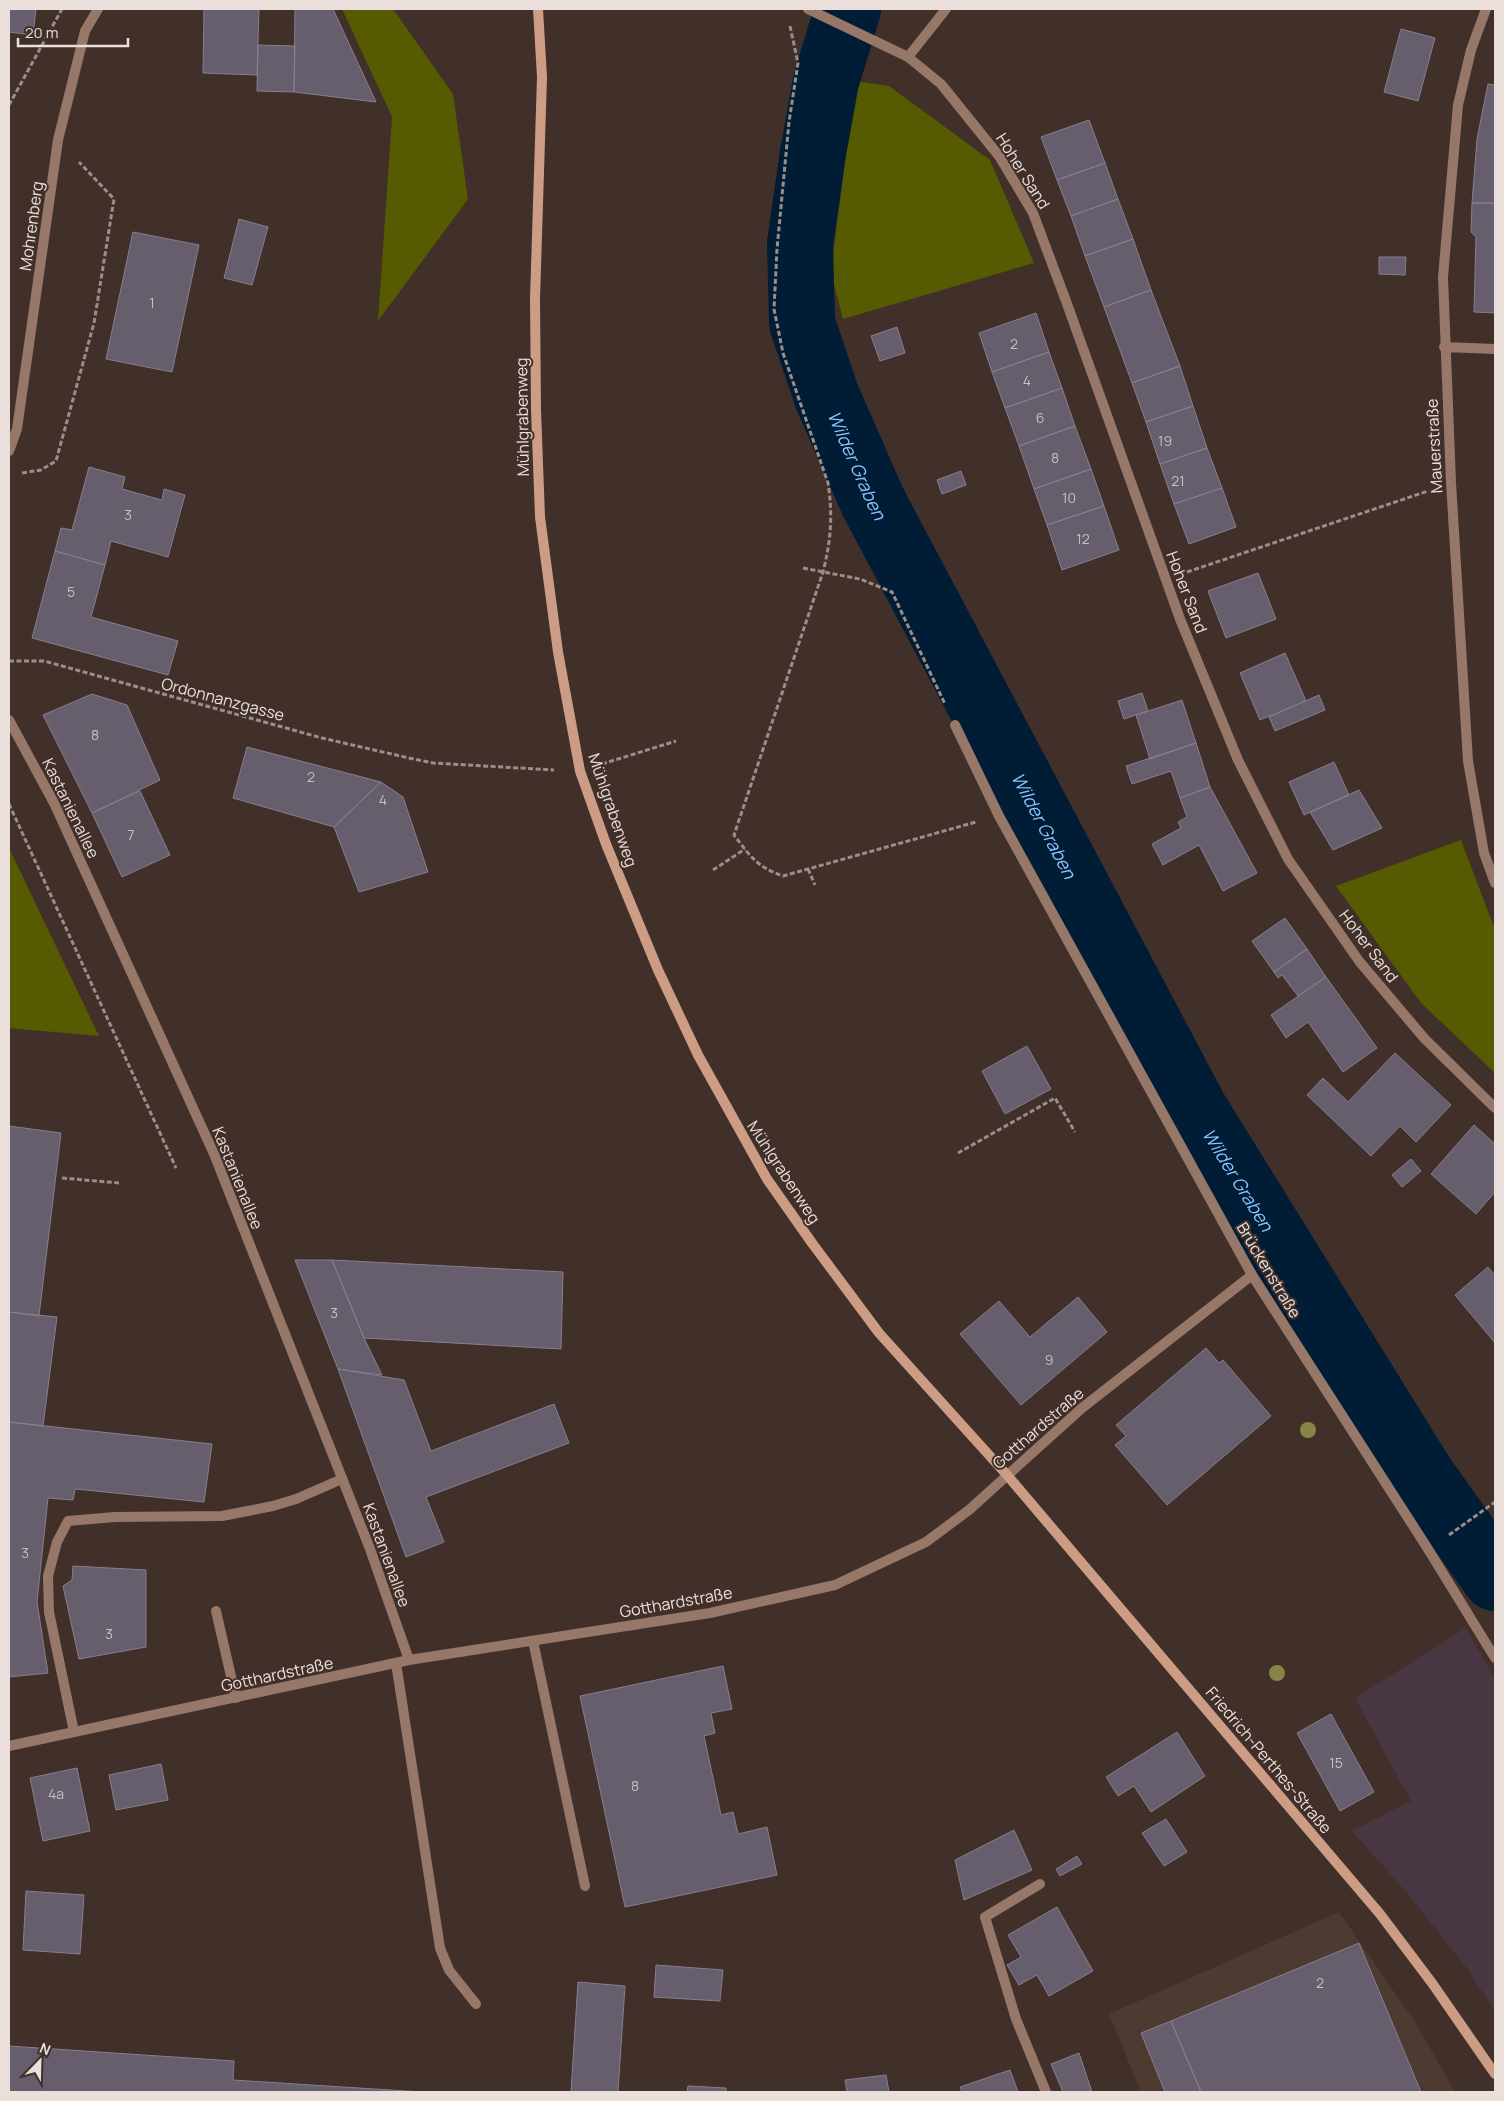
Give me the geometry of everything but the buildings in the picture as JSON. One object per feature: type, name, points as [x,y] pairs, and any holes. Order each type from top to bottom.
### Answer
[{"type":"street","name":"Mohrenberg","points":[[9,451],[17,429],[58,140],[86,32],[98,9]]},
{"type":"street","name":"Mühlgrabenweg","points":[[538,9],[542,78],[535,308],[540,517],[558,652],[580,771],[606,844],[658,970],[698,1055],[768,1178],[812,1243],[879,1333],[1007,1475]]},
{"type":"street","name":"Hoher Sand","points":[[808,9],[908,57],[941,84],[999,156],[1033,213],[1180,619],[1238,760],[1288,859],[1359,961],[1424,1038],[1495,1108]]},
{"type":"street","points":[[908,57],[946,9]]},
{"type":"street","name":"Mauerstraße","points":[[1486,9],[1471,50],[1458,105],[1443,277],[1444,347],[1468,762],[1484,853],[1495,882]]},
{"type":"street","points":[[1444,347],[1495,349]]},
{"type":"street","name":"Kastanienallee","points":[[9,720],[54,803],[214,1154],[370,1549],[409,1660]]},
{"type":"street","name":"Brückenstraße","points":[[955,725],[999,816],[1252,1275],[1495,1658]]},
{"type":"street","name":"Gotthardstraße","points":[[9,1746],[409,1660],[710,1613],[835,1585],[926,1542],[969,1510],[1082,1408],[1252,1275]]},
{"type":"street","name":"Friedrich-Perthes-Straße","points":[[1007,1475],[1380,1914],[1495,2072]]},
{"type":"street","points":[[74,1732],[49,1612],[48,1576],[56,1542],[68,1521],[115,1517],[222,1516],[273,1506],[296,1499],[342,1479]]},
{"type":"street","points":[[216,1611],[236,1698]]},
{"type":"street","points":[[533,1641],[585,1886]]},
{"type":"street","points":[[396,1663],[440,1948],[449,1970],[476,2004]]},
{"type":"street","points":[[1040,1884],[985,1917],[1016,2019],[1046,2092]]},
{"type":"path","points":[[9,105],[62,9]]},
{"type":"path","points":[[788,18],[798,63],[789,122],[776,249],[774,308],[783,353],[828,484],[832,506],[832,529],[823,572],[734,834],[755,862],[768,871],[783,876],[999,816]]},
{"type":"path","points":[[17,473],[41,470],[56,461],[94,323],[114,199],[58,140]]},
{"type":"path","points":[[1197,568],[1423,493]]},
{"type":"path","points":[[803,568],[860,580],[892,592],[955,725]]},
{"type":"path","name":"Ordonnanzgasse","points":[[9,661],[44,661],[322,738],[433,762],[580,771]]},
{"type":"path","points":[[580,771],[676,741]]},
{"type":"path","points":[[9,804],[176,1168]]},
{"type":"path","points":[[714,870],[745,849]]},
{"type":"path","points":[[808,869],[816,885]]},
{"type":"path","points":[[958,1153],[1055,1098],[1075,1132]]},
{"type":"path","points":[[62,1178],[119,1183]]},
{"type":"path","points":[[1445,1538],[1495,1502]]},
{"type":"shaded area","points":[[342,9],[393,9],[453,94],[468,199],[378,321],[392,117]]},
{"type":"shaded area","points":[[855,81],[889,86],[990,160],[1034,263],[843,319],[831,273]]},
{"type":"shaded area","points":[[1461,840],[1495,930],[1495,1073],[1421,1003],[1336,886]]},
{"type":"shaded area","points":[[9,848],[99,1036],[9,1028]]},
{"type":"shaded area","points":[[1466,1628],[1495,1680],[1495,2011],[1466,1967],[1408,1894],[1352,1831],[1411,1801],[1355,1698]]},
{"type":"shaded area","points":[[1339,1912],[1417,2025],[1455,2092],[1141,2092],[1109,2014]]},
{"type":"waterway","name":"Wilder Graben","points":[[848,9],[826,81],[800,243],[802,323],[827,397],[873,502],[1195,1110],[1422,1476],[1495,1578]]}]
